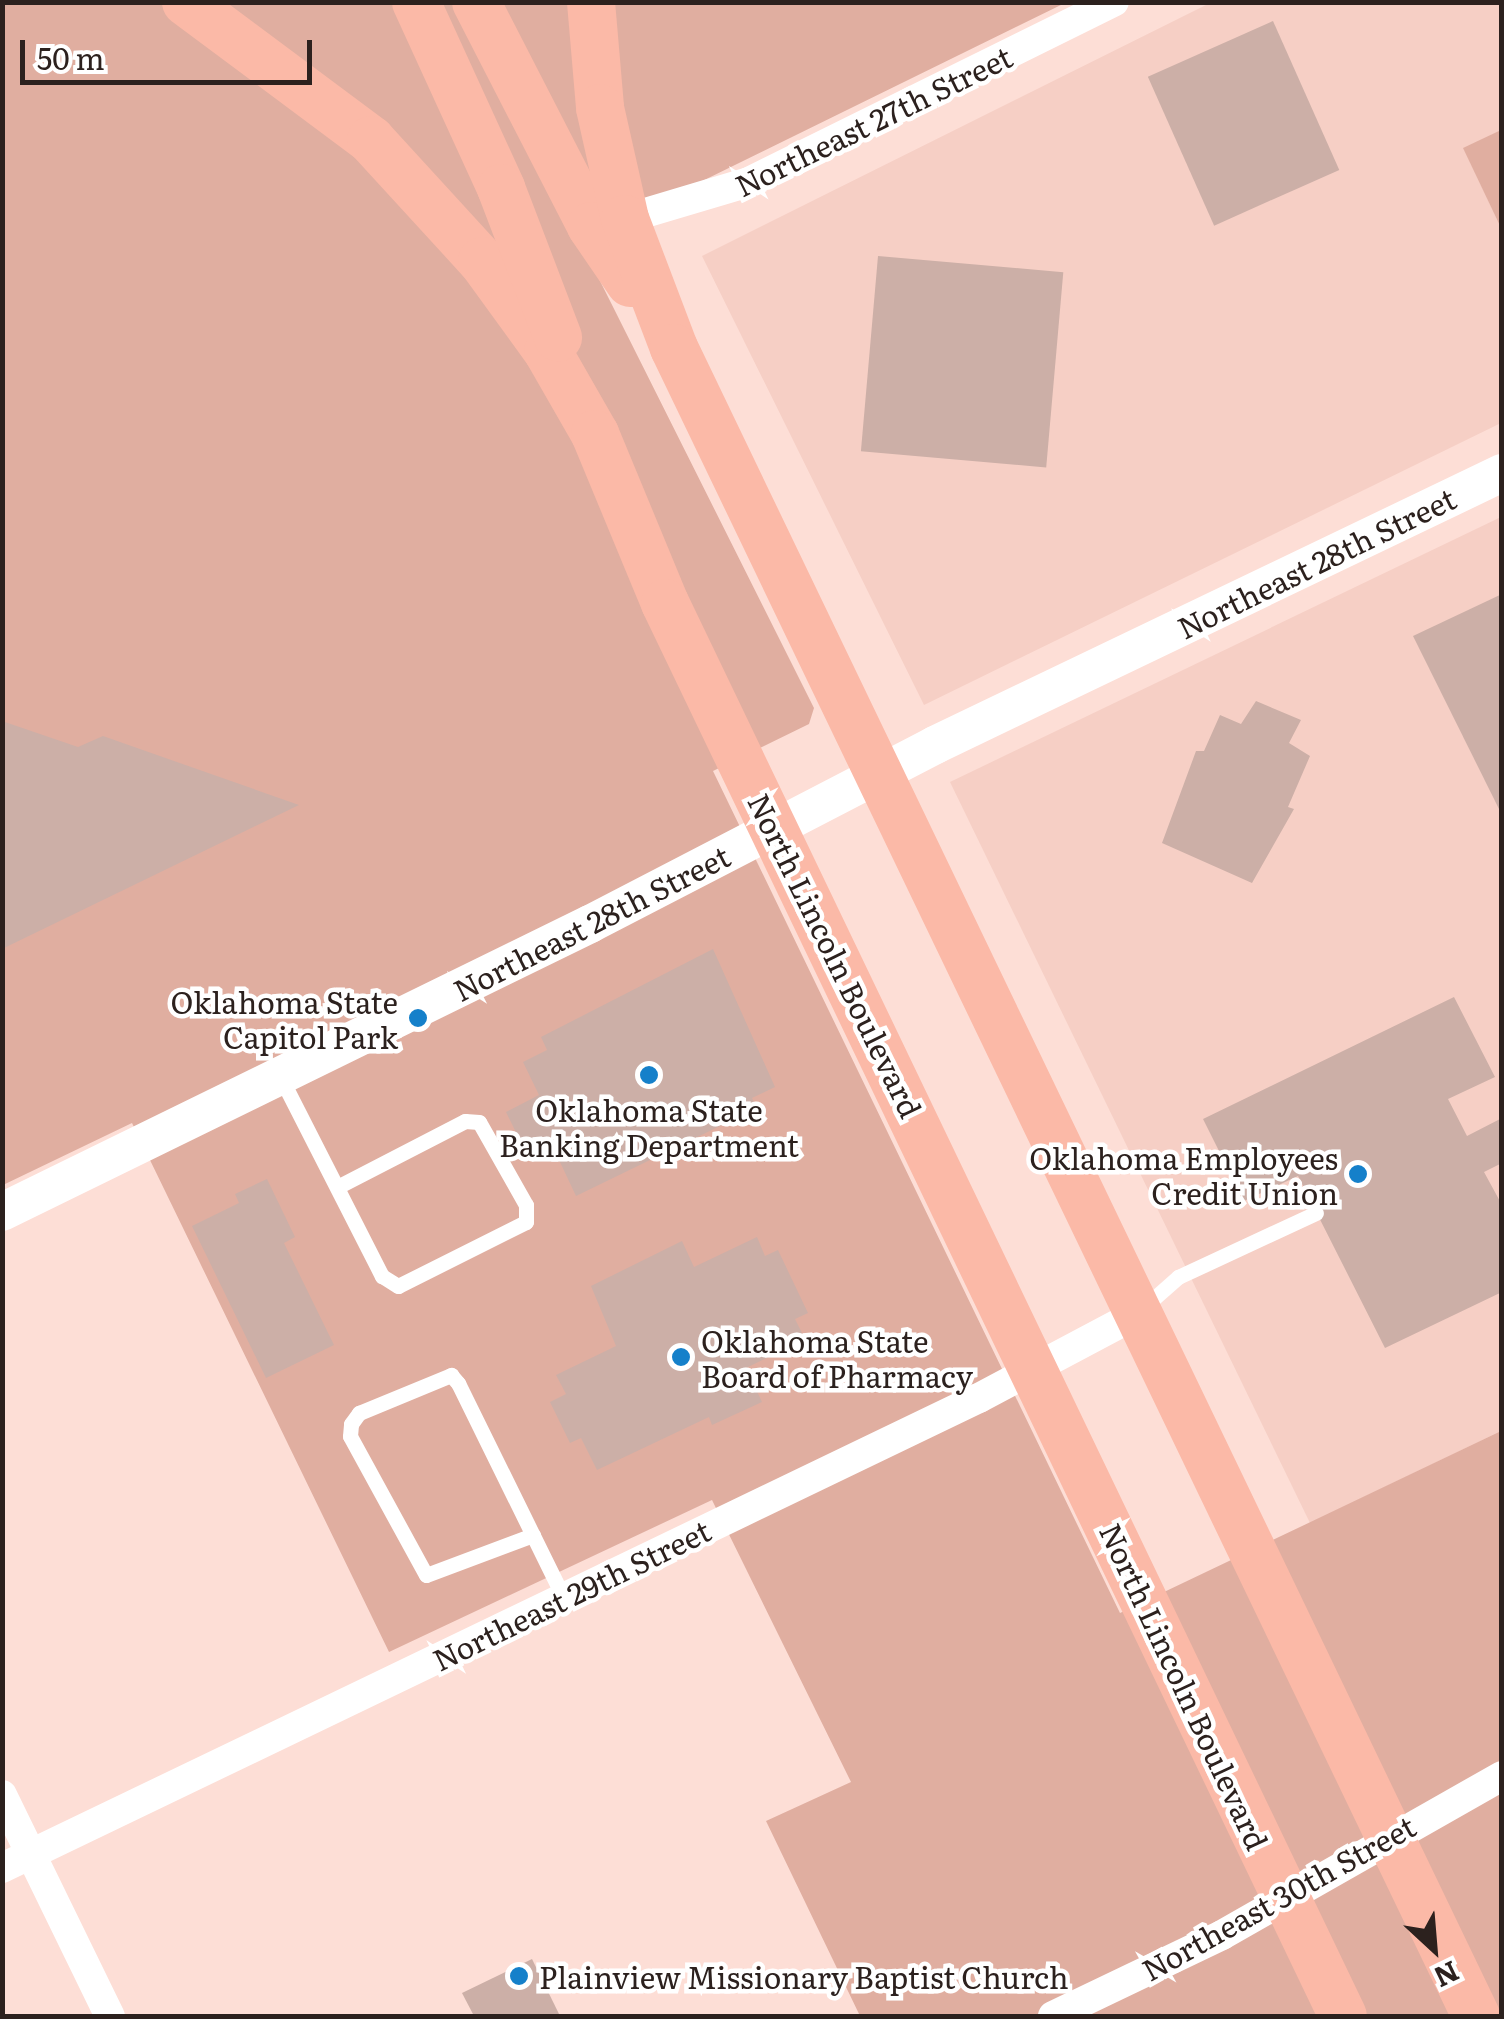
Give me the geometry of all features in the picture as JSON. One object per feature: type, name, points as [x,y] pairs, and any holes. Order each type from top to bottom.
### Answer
[{"type":"main road","name":"North Lincoln Boulevard","points":[[186,2],[317,94],[424,192],[548,352],[595,434],[665,604],[1343,2016]]},
{"type":"main road","points":[[416,2],[501,188],[595,434]]},
{"type":"main road","points":[[476,2],[590,226],[674,348]]},
{"type":"main road","points":[[590,2],[600,108],[625,219],[674,348],[876,777],[1476,2016]]},
{"type":"street","name":"Northeast 27th Street","points":[[625,219],[688,206],[749,182],[1114,2]]},
{"type":"street","name":"Northeast 28th Street","points":[[2,1212],[876,777],[1502,473]]},
{"type":"street","name":"Northeast 29th Street","points":[[2,1868],[1035,1368],[1136,1314]]},
{"type":"street","name":"Northeast 30th Street","points":[[1054,2016],[1222,1934],[1388,1835],[1502,1776]]},
{"type":"street","points":[[2,1795],[110,2016]]},
{"type":"lane","points":[[280,1076],[340,1186],[382,1276],[398,1286],[526,1222],[526,1205],[479,1122],[466,1120],[340,1186]]},
{"type":"lane","points":[[1136,1314],[1178,1277],[1316,1213]]},
{"type":"lane","points":[[532,1535],[426,1576],[350,1436],[351,1424],[359,1414],[451,1375],[564,1598]]},
{"type":"shaded area","name":"Oklahoma State Capitol Park","points":[[3,3],[1065,3],[580,241],[814,708],[809,724],[713,771],[1120,1613],[1501,1431],[1501,2016],[860,2016],[766,1821],[851,1782],[712,1500],[389,1652],[132,1123],[3,1185]]},
{"type":"shaded area","points":[[1210,3],[1501,3],[1501,130],[1464,149],[1501,228],[1501,423],[924,705],[702,256]]},
{"type":"shaded area","points":[[1501,130],[1501,228],[1463,148]]},
{"type":"shaded area","points":[[1501,517],[1501,1431],[1310,1523],[950,782]]},
{"type":"building","points":[[1273,21],[1339,170],[1214,226],[1148,77]]},
{"type":"building","points":[[878,256],[1063,272],[1046,467],[861,451]]},
{"type":"building","points":[[1502,594],[1502,815],[1413,636]]},
{"type":"building","points":[[1256,701],[1301,720],[1289,743],[1310,756],[1288,807],[1294,809],[1252,883],[1162,843],[1196,751],[1204,751],[1220,715],[1241,724]]},
{"type":"building","points":[[2,721],[78,747],[103,736],[299,805],[2,949]]},
{"type":"building","name":"Oklahoma State Banking Department","points":[[713,949],[775,1087],[752,1098],[757,1108],[576,1196],[552,1145],[528,1157],[506,1112],[539,1095],[523,1062],[547,1050],[541,1037]]},
{"type":"building","name":"Oklahoma Employees Credit Union","points":[[1454,997],[1495,1077],[1448,1099],[1467,1136],[1502,1118],[1502,1163],[1484,1172],[1502,1205],[1502,1292],[1385,1348],[1298,1176],[1244,1201],[1203,1119]]},
{"type":"building","points":[[267,1179],[295,1237],[284,1243],[334,1345],[266,1378],[192,1226],[239,1203],[235,1194]]},
{"type":"building","name":"Oklahoma State Board of Pharmacy","points":[[757,1237],[765,1256],[778,1250],[808,1313],[795,1319],[805,1339],[746,1368],[762,1402],[712,1425],[709,1417],[597,1470],[581,1438],[570,1443],[550,1402],[566,1394],[556,1375],[616,1346],[591,1286],[682,1241],[694,1267]]},
{"type":"building","name":"Plainview Missionary Baptist Church","points":[[532,1959],[560,2016],[474,2016],[462,1993]]},
{"type":"place","name":"Oklahoma State Capitol Park","points":[[418,1018]]},
{"type":"place","name":"Oklahoma State Banking Department","points":[[649,1075]]},
{"type":"place","name":"Oklahoma Employees Credit Union","points":[[1358,1174]]},
{"type":"place","name":"Oklahoma State Board of Pharmacy","points":[[681,1357]]},
{"type":"place","name":"Plainview Missionary Baptist Church","points":[[519,1976]]}]
